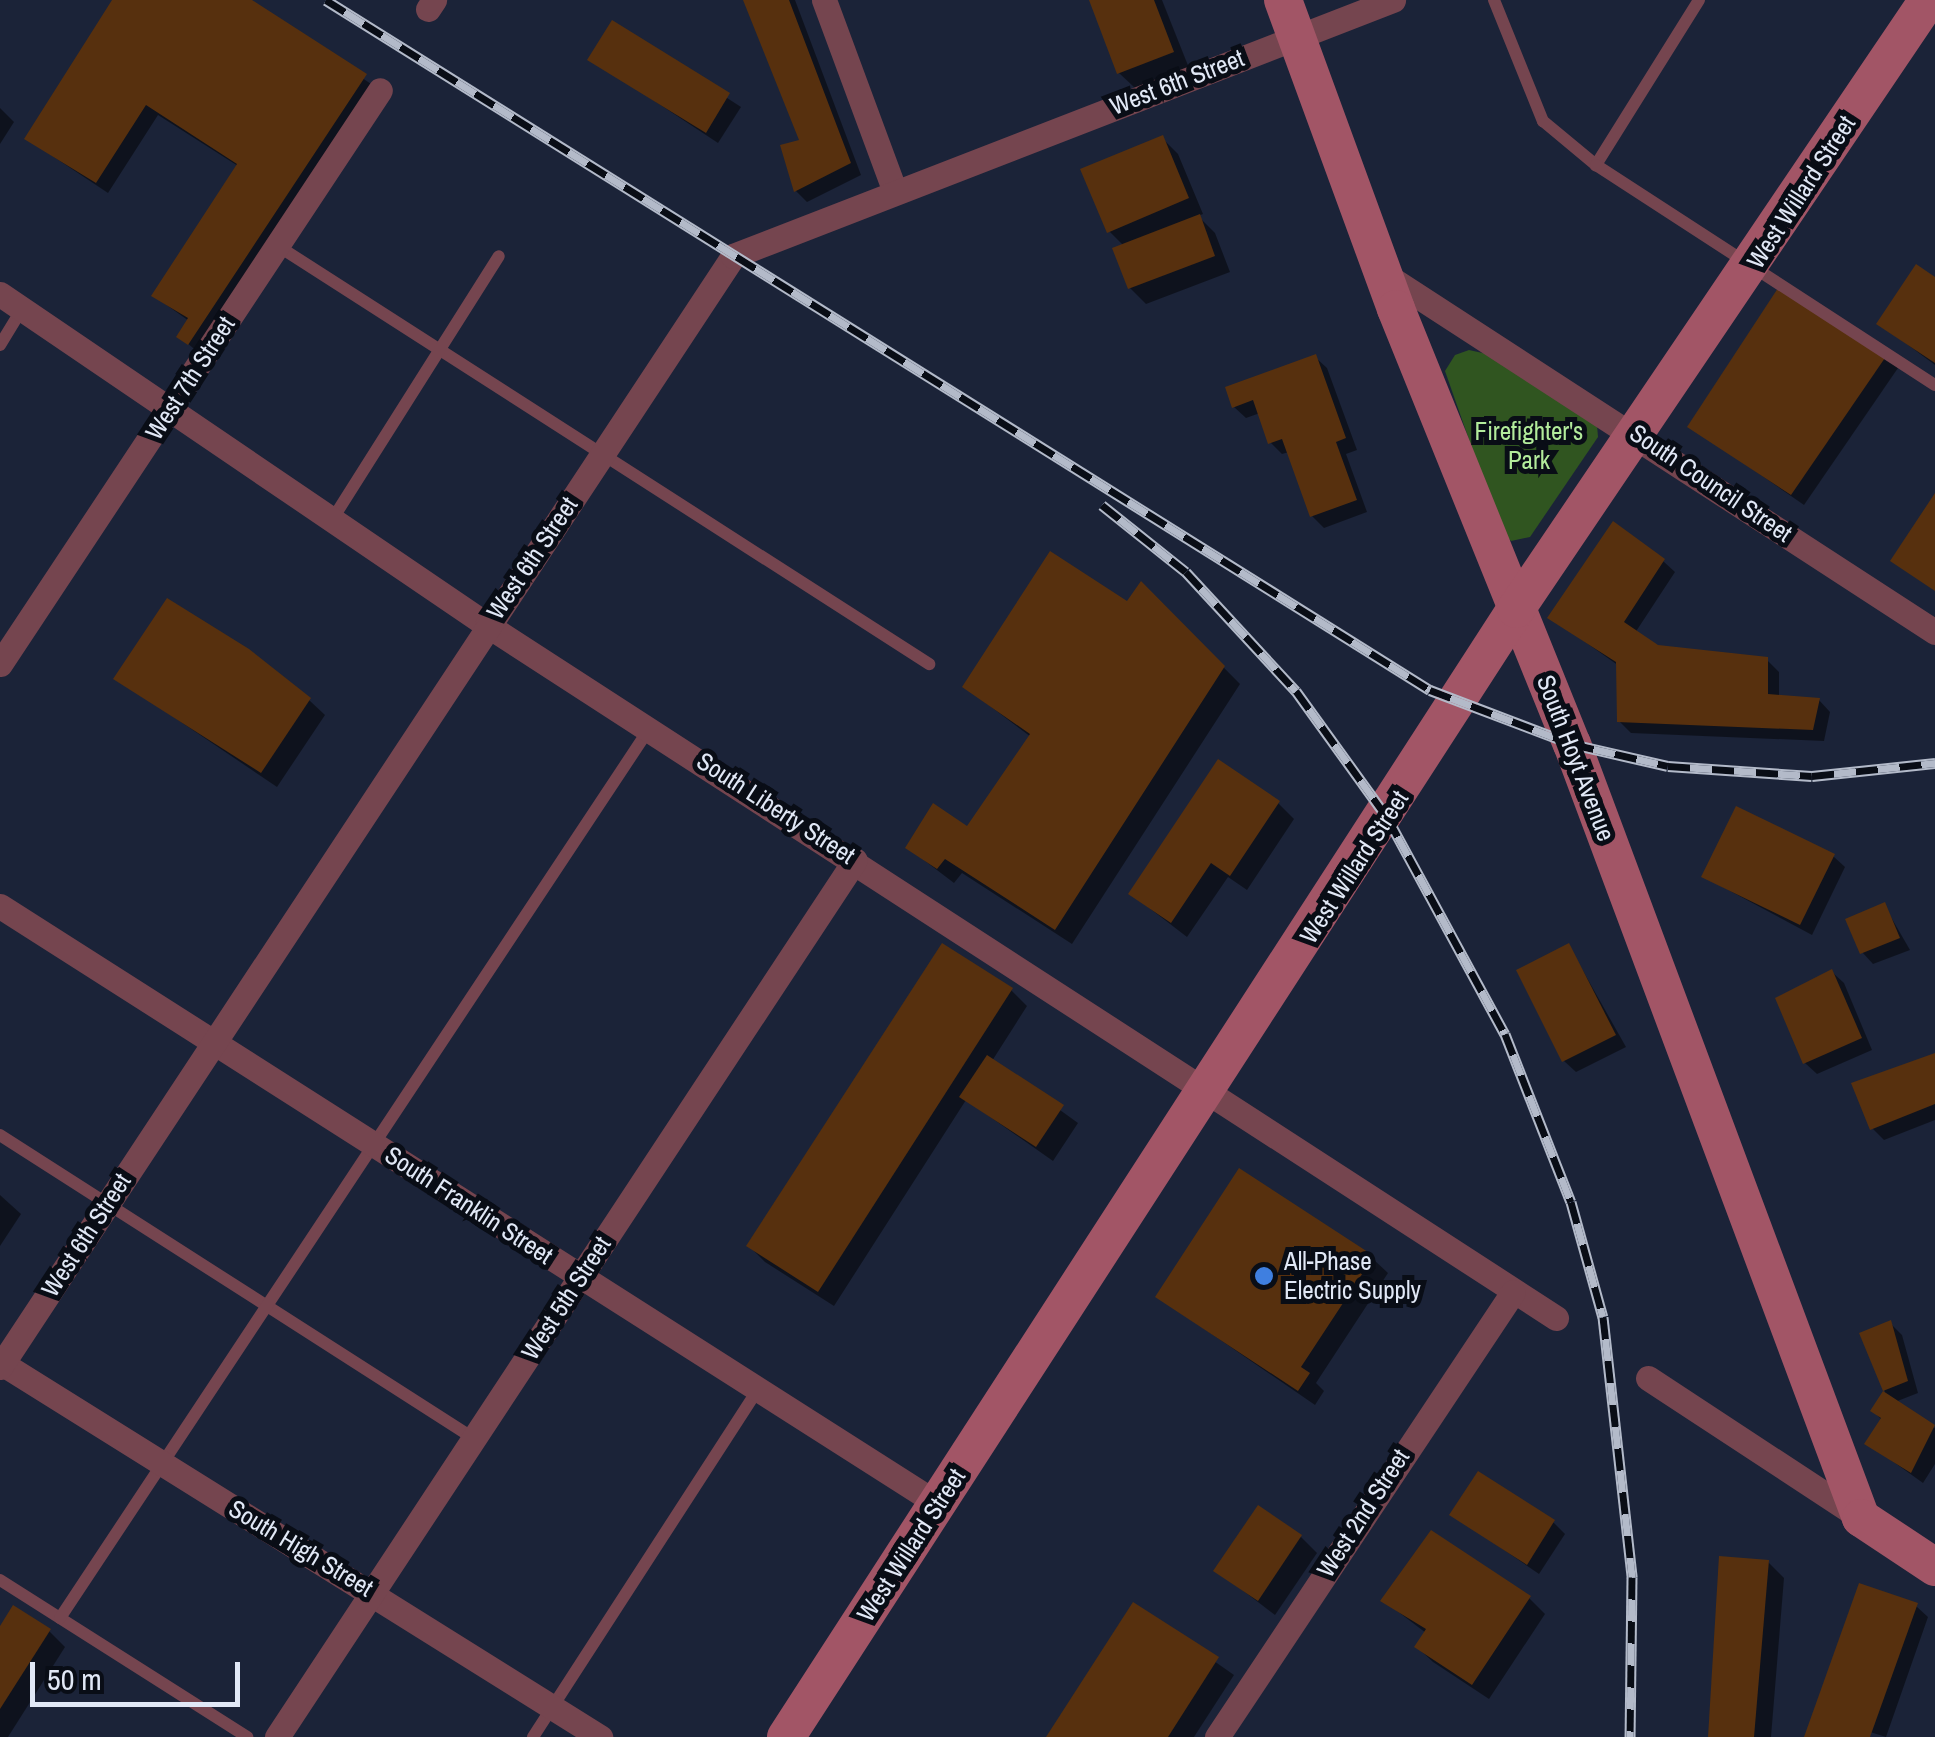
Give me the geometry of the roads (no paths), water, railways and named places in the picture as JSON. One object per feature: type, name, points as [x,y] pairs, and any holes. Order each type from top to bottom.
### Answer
[{"type":"street","points":[[824,0],[894,190]]},
{"type":"street","name":"South Hoyt Avenue","points":[[1282,0],[1861,1518]]},
{"type":"street","points":[[1297,39],[1393,0]]},
{"type":"street","name":"West Willard Street","points":[[786,1737],[1209,1091],[1516,609],[1751,268],[1928,0]]},
{"type":"street","name":"West 6th Street","points":[[1,1364],[733,256],[894,190],[1297,39]]},
{"type":"street","name":"West 7th Street","points":[[3,654],[380,90]]},
{"type":"street","name":"South Council Street","points":[[1384,274],[1637,434],[1935,632]]},
{"type":"street","name":"South Liberty Street","points":[[0,294],[487,625],[650,726],[1556,1318]]},
{"type":"street","name":"West 5th Street","points":[[277,1737],[855,860]]},
{"type":"street","name":"South Franklin Street","points":[[0,906],[938,1504]]},
{"type":"street","name":"West 2nd Street","points":[[1217,1737],[1513,1292]]},
{"type":"street","name":"South High Street","points":[[1,1364],[160,1464],[374,1590],[600,1737]]},
{"type":"street","points":[[1648,1378],[1935,1567]]},
{"type":"lane","points":[[1494,0],[1544,122],[1596,165],[1935,385]]},
{"type":"lane","points":[[1596,165],[1699,0]]},
{"type":"lane","points":[[278,246],[929,664]]},
{"type":"lane","points":[[331,522],[499,256]]},
{"type":"lane","points":[[0,345],[22,309]]},
{"type":"lane","points":[[60,1618],[650,726]]},
{"type":"lane","points":[[0,1135],[473,1438]]},
{"type":"lane","points":[[532,1737],[758,1389]]},
{"type":"lane","points":[[0,1580],[247,1737]]},
{"type":"railway","points":[[326,0],[1430,690],[1572,744],[1668,766],[1812,776],[1935,763]]},
{"type":"railway","points":[[1102,505],[1186,572],[1296,691],[1387,817],[1505,1034],[1571,1202],[1603,1317],[1632,1577],[1630,1737]]},
{"type":"place","name":"All-Phase Electric Supply","points":[[1264,1276]]},
{"type":"park label","name":"Firefighter's Park","points":[[1529,446]]}]
